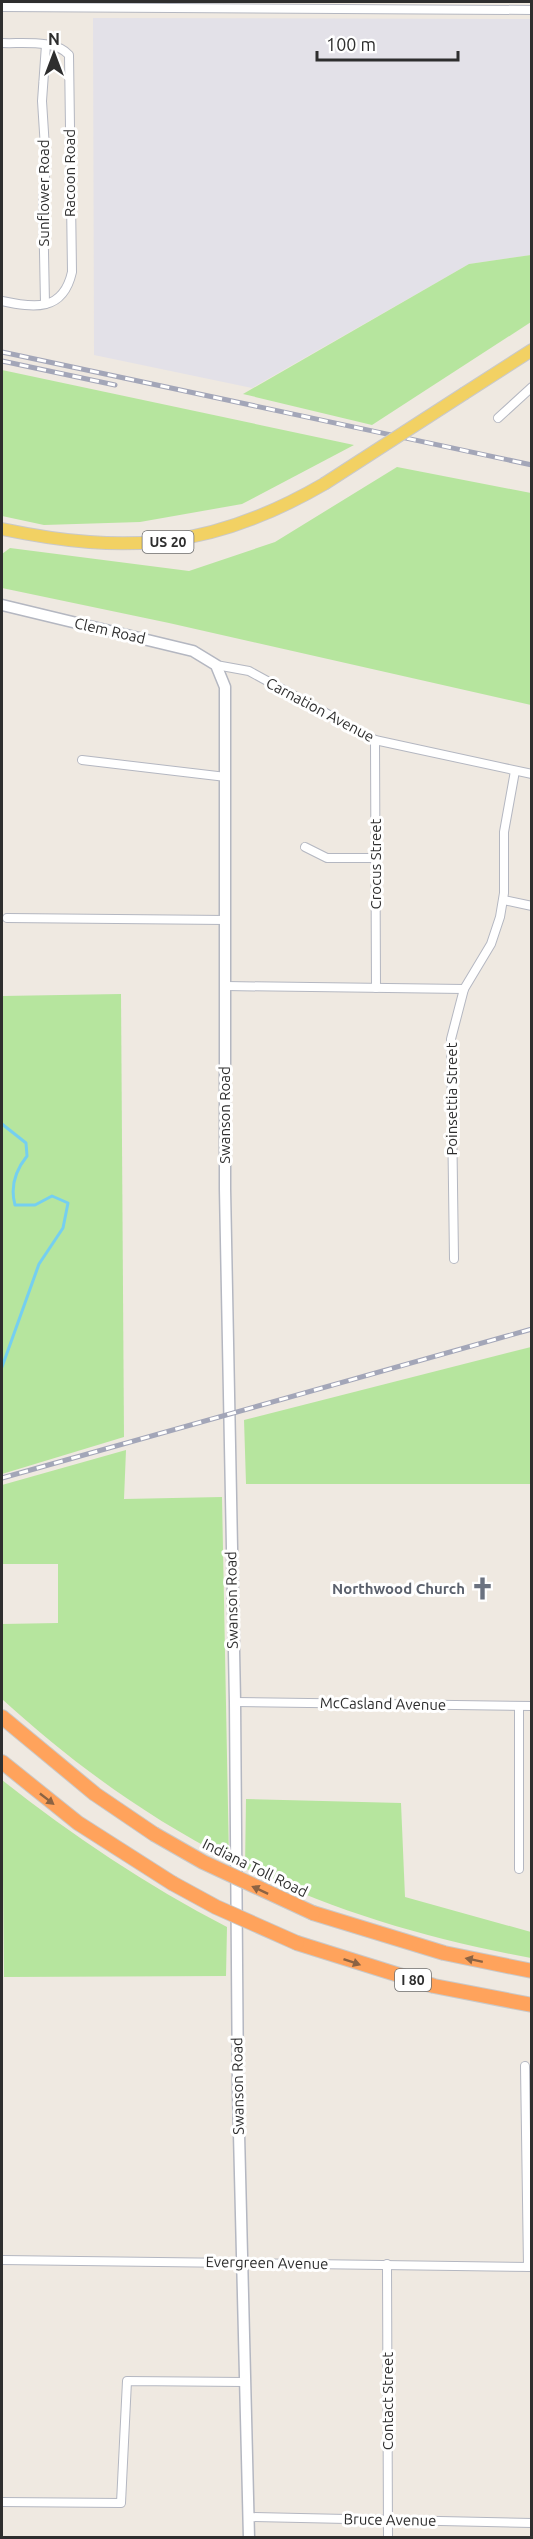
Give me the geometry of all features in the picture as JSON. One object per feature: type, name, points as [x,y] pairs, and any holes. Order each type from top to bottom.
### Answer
[{"type":"highway","name":"Indiana Toll Road","points":[[2,1717],[95,1794],[154,1834],[213,1867],[313,1913],[444,1953],[531,1971]]},
{"type":"highway","name":"I 80","points":[[2,1762],[78,1823],[172,1883],[216,1907],[297,1943],[434,1986],[531,2005]]},
{"type":"main road","name":"US 20","points":[[2,529],[82,543],[130,544],[177,540],[213,533],[260,518],[324,484],[531,350]]},
{"type":"street","points":[[2,7],[415,5],[531,10]]},
{"type":"street","points":[[2,43],[46,45]]},
{"type":"street","name":"Sunflower Road","points":[[45,304],[43,201],[46,164],[42,101],[46,45]]},
{"type":"street","name":"Racoon Road","points":[[45,304],[65,291],[72,272],[70,63],[69,55],[63,50],[46,45]]},
{"type":"street","points":[[2,301],[32,306],[45,304]]},
{"type":"street","points":[[498,418],[531,387]]},
{"type":"street","name":"Clem Road","points":[[2,604],[185,648],[216,665]]},
{"type":"street","name":"Carnation Avenue","points":[[216,665],[249,671],[375,740],[531,774]]},
{"type":"street","name":"Swanson Road","points":[[216,665],[223,679],[226,694],[225,1179],[235,1702],[241,2264],[249,2538]]},
{"type":"street","name":"Crocus Street","points":[[375,740],[376,988]]},
{"type":"street","points":[[82,760],[226,777]]},
{"type":"street","name":"Poinsettia Street","points":[[454,1259],[451,1047],[454,1020],[464,989],[490,944],[504,900],[504,832],[515,771]]},
{"type":"street","points":[[305,847],[327,858],[376,858]]},
{"type":"street","points":[[504,900],[531,906]]},
{"type":"street","points":[[7,918],[226,920]]},
{"type":"street","points":[[226,986],[464,989]]},
{"type":"street","name":"McCasland Avenue","points":[[235,1702],[531,1706]]},
{"type":"street","points":[[519,1706],[519,1869]]},
{"type":"street","points":[[525,2066],[530,2267]]},
{"type":"street","name":"Evergreen Avenue","points":[[2,2260],[530,2267]]},
{"type":"street","name":"Contact Street","points":[[387,2264],[388,2538]]},
{"type":"street","points":[[2,2502],[121,2503],[127,2381],[244,2382]]},
{"type":"street","name":"Bruce Avenue","points":[[249,2517],[531,2523]]},
{"type":"shaded area","points":[[93,18],[531,19],[531,255],[469,264],[252,388],[94,355]]},
{"type":"green space","points":[[531,255],[531,322],[372,425],[243,394],[469,264]]},
{"type":"green space","points":[[2,370],[354,445],[242,504],[140,522],[44,525],[2,516]]},
{"type":"green space","points":[[397,467],[531,493],[531,705],[169,623],[2,588],[2,554],[10,548],[189,571],[275,542]]},
{"type":"green space","points":[[121,994],[124,1437],[2,1474],[2,996]]},
{"type":"green space","points":[[531,1347],[531,1484],[246,1484],[244,1420]]},
{"type":"green space","points":[[126,1450],[124,1499],[222,1497],[229,1859],[138,1806],[55,1745],[2,1699],[2,1624],[58,1623],[58,1564],[2,1564],[2,1485]]},
{"type":"green space","points":[[2,1780],[111,1859],[227,1927],[226,1976],[4,1977]]},
{"type":"green space","points":[[246,1799],[401,1803],[405,1897],[531,1932],[531,1958],[457,1943],[385,1923],[314,1898],[245,1868]]},
{"type":"waterway","points":[[2,1124],[26,1143],[27,1156],[19,1167],[13,1186],[15,1205],[35,1205],[52,1196],[68,1203],[63,1228],[39,1264],[2,1367]]},
{"type":"railway","points":[[2,352],[532,465]]},
{"type":"railway","points":[[2,361],[115,385]]},
{"type":"railway","points":[[2,1478],[532,1329]]},
{"type":"place","name":"Northwood Church","points":[[483,1589]]}]
